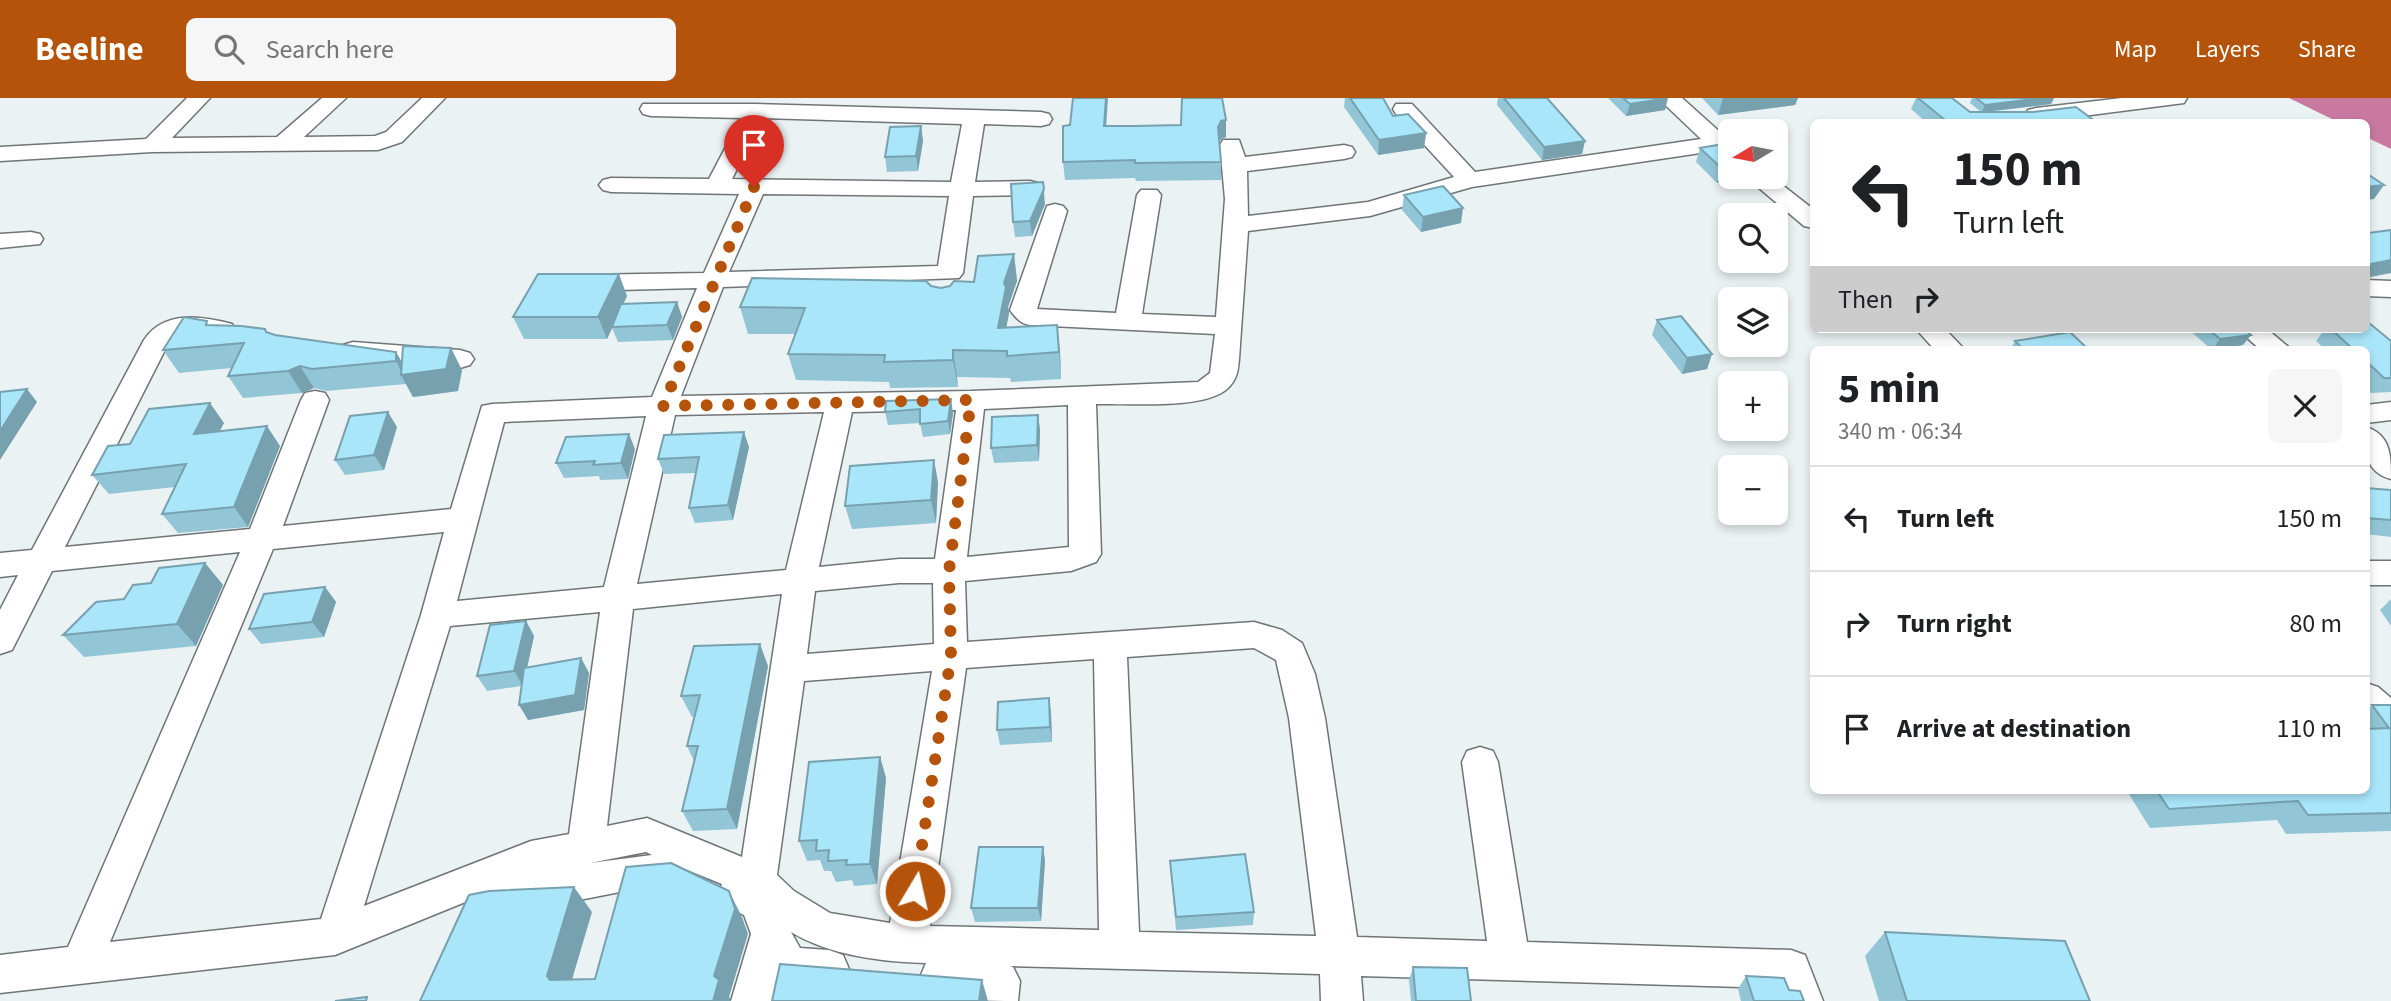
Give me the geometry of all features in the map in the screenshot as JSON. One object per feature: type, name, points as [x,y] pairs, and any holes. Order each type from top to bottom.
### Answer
[{"type":"street","points":[[152,145],[199,98]]},
{"type":"street","points":[[284,143],[335,98]]},
{"type":"street","points":[[0,154],[152,145],[370,144],[386,141],[434,98]]},
{"type":"street","points":[[1669,98],[1718,142]]},
{"type":"street","points":[[2016,117],[2176,98]]},
{"type":"street","points":[[651,108],[1041,119]]},
{"type":"street","points":[[1404,109],[1469,180]]},
{"type":"street","points":[[717,186],[755,111]]},
{"type":"street","points":[[948,284],[974,117]]},
{"type":"street","points":[[1236,225],[1370,209],[1469,180],[1718,149]]},
{"type":"street","points":[[335,936],[437,615],[492,413],[663,406],[971,400],[1187,392],[1207,388],[1221,380],[1224,374],[1236,225],[1234,155],[1344,152]]},
{"type":"street","points":[[611,185],[1030,188]]},
{"type":"street","points":[[586,847],[618,597],[663,406],[713,280],[754,187]]},
{"type":"street","points":[[1773,189],[1810,219]]},
{"type":"street","points":[[1128,322],[1149,195]]},
{"type":"street","points":[[1055,212],[1023,310],[1025,314],[1030,317],[1229,326]]},
{"type":"street","points":[[0,241],[30,239]]},
{"type":"street","points":[[562,284],[713,280],[948,284],[976,273]]},
{"type":"street","points":[[2370,288],[2391,289]]},
{"type":"street","points":[[0,641],[157,340],[166,329],[179,324],[253,335]]},
{"type":"street","points":[[1933,333],[1947,346]]},
{"type":"street","points":[[2255,333],[2273,346]]},
{"type":"street","points":[[329,347],[460,359]]},
{"type":"street","points":[[437,615],[899,571],[949,571],[1072,559],[1085,554],[1083,396]]},
{"type":"street","points":[[80,965],[262,538],[315,400]]},
{"type":"street","points":[[907,944],[951,656],[949,571],[971,400]]},
{"type":"street","points":[[752,1001],[769,906],[789,669],[800,580],[840,403]]},
{"type":"street","points":[[2370,414],[2391,411]]},
{"type":"street","points":[[2370,441],[2391,469]]},
{"type":"street","points":[[0,565],[463,519]]},
{"type":"street","points":[[2370,573],[2391,573]]},
{"type":"street","points":[[789,669],[1254,635],[1270,639],[1290,652],[1298,674],[1307,718],[1339,956],[1342,1001]]},
{"type":"street","points":[[1110,645],[1120,949]]},
{"type":"street","points":[[2370,700],[2391,718]]},
{"type":"street","points":[[1480,762],[1510,962]]},
{"type":"street","points":[[1,976],[335,936],[466,906],[627,856],[647,835],[769,906],[823,930],[907,944],[1791,970],[1802,1001]]},
{"type":"street","points":[[466,906],[531,858],[586,847],[689,869],[769,906]]},
{"type":"street","points":[[615,912],[627,856]]},
{"type":"street","points":[[769,906],[788,966],[999,981],[997,1001]]},
{"type":"shaded area","points":[[2289,98],[2391,98],[2391,149],[2370,139],[2370,119],[2332,119]]},
{"type":"building","points":[[1073,98],[1106,98],[1104,126],[1134,126],[1181,125],[1182,98],[1222,98],[1226,120],[1221,121],[1218,127],[1221,162],[1063,162],[1063,126],[1070,125]]},
{"type":"building","points":[[1350,98],[1383,98],[1393,116],[1408,114],[1426,133],[1379,140]]},
{"type":"building","points":[[1504,98],[1547,98],[1585,141],[1544,147]]},
{"type":"building","points":[[1623,98],[1668,98],[1630,104]]},
{"type":"building","points":[[1918,98],[1952,98],[1970,112],[2033,112],[2076,107],[2092,119],[1944,119]]},
{"type":"building","points":[[1976,98],[2043,98],[1985,105]]},
{"type":"building","points":[[921,126],[916,156],[885,157],[890,127]]},
{"type":"building","points":[[1718,145],[1718,165],[1700,148]]},
{"type":"building","points":[[2370,176],[2384,185],[2370,187]]},
{"type":"building","points":[[1043,182],[1044,189],[1030,221],[1013,222],[1011,184]]},
{"type":"building","points":[[1443,186],[1463,208],[1423,217],[1404,195]]},
{"type":"building","points":[[2391,230],[2391,260],[2370,264],[2370,233]]},
{"type":"building","points":[[1014,254],[1004,283],[1006,287],[998,328],[1057,325],[1059,352],[1007,356],[1007,351],[953,350],[953,360],[884,362],[885,355],[788,354],[805,308],[740,307],[752,278],[926,281],[931,286],[941,288],[950,286],[954,281],[974,282],[978,256]]},
{"type":"building","points":[[538,274],[619,274],[598,317],[513,317]]},
{"type":"building","points":[[677,302],[667,325],[612,327],[621,304]]},
{"type":"building","points":[[1681,316],[1712,354],[1687,358],[1657,320]]},
{"type":"building","points":[[184,317],[207,321],[206,325],[265,329],[275,335],[396,352],[396,361],[312,369],[300,366],[288,371],[228,376],[244,343],[163,350]]},
{"type":"building","points":[[2370,324],[2391,341],[2391,378],[2384,378],[2370,365],[2370,346],[2350,346],[2335,333],[2370,333]]},
{"type":"building","points":[[2071,333],[2085,346],[2020,346],[2015,341]]},
{"type":"building","points":[[2213,333],[2251,335],[2220,339]]},
{"type":"building","points":[[403,346],[451,348],[446,369],[401,375]]},
{"type":"building","points":[[27,389],[0,431],[0,392]]},
{"type":"building","points":[[951,399],[948,421],[920,424],[920,409],[885,412],[886,401]]},
{"type":"building","points":[[210,403],[194,434],[267,426],[234,507],[162,514],[186,464],[92,475],[108,446],[130,444],[149,409]]},
{"type":"building","points":[[388,412],[374,455],[335,460],[350,416]]},
{"type":"building","points":[[1038,415],[1037,445],[991,448],[992,417]]},
{"type":"building","points":[[744,432],[728,505],[689,508],[699,457],[658,459],[664,435]]},
{"type":"building","points":[[629,434],[621,463],[556,463],[566,437]]},
{"type":"building","points":[[934,460],[931,500],[845,506],[850,466]]},
{"type":"building","points":[[2370,488],[2391,490],[2391,520],[2370,518]]},
{"type":"building","points":[[205,563],[177,624],[63,635],[96,602],[124,599],[133,585],[151,583],[159,568]]},
{"type":"building","points":[[325,587],[312,622],[249,629],[264,594]]},
{"type":"building","points":[[526,621],[514,671],[477,676],[490,625]]},
{"type":"building","points":[[760,644],[727,809],[682,811],[698,746],[687,746],[700,695],[681,696],[694,646]]},
{"type":"building","points":[[581,658],[575,695],[519,705],[524,668]]},
{"type":"building","points":[[1049,698],[1050,727],[997,730],[998,702]]},
{"type":"building","points":[[2372,705],[2391,705],[2391,813],[2308,815],[2298,801],[2169,809],[2159,794],[2370,794],[2370,729],[2389,728]]},
{"type":"building","points":[[880,757],[870,864],[846,865],[847,860],[828,861],[829,850],[816,851],[817,840],[799,841],[809,762]]},
{"type":"building","points":[[979,847],[1043,847],[1038,908],[971,908]]},
{"type":"building","points":[[1245,854],[1254,912],[1176,917],[1170,861]]},
{"type":"building","points":[[671,863],[729,891],[735,909],[714,976],[719,980],[713,1001],[420,1001],[469,895],[489,891],[574,887],[547,976],[550,980],[595,979],[626,867]]},
{"type":"building","points":[[1885,932],[2065,941],[2090,1001],[1907,1001]]},
{"type":"building","points":[[780,964],[982,980],[979,1001],[772,1001]]},
{"type":"building","points":[[1413,967],[1467,968],[1471,1001],[1416,1001]]},
{"type":"building","points":[[1746,976],[1784,978],[1789,990],[1800,991],[1804,1001],[1754,1001]]},
{"type":"building","points":[[367,997],[366,1001],[335,1001]]},
{"type":"route","points":[[754,187],[713,280],[663,406],[971,400],[949,571],[951,656],[915,891]]}]
